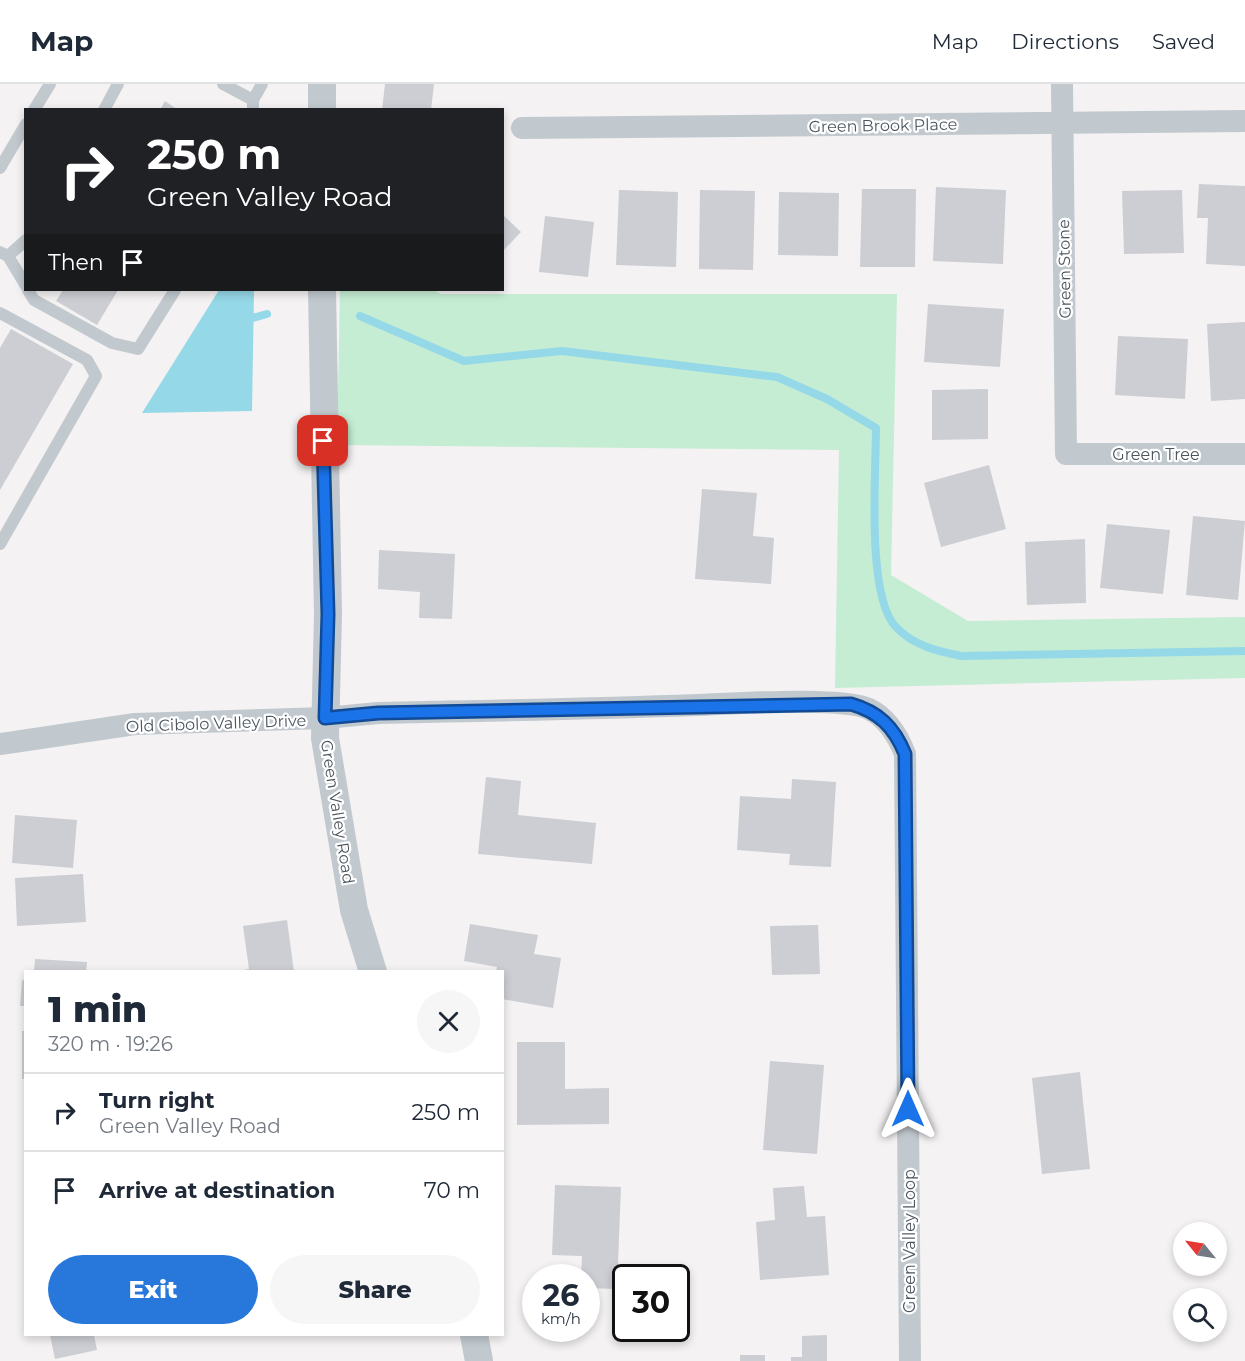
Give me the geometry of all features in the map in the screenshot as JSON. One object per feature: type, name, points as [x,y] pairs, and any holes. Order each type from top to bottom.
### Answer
[{"type":"street","points":[[322,84],[322,108]]},
{"type":"street","name":"Green Stone","points":[[1062,84],[1066,454]]},
{"type":"street","name":"Green Brook Place","points":[[522,128],[1245,121]]},
{"type":"street","name":"Green Valley Road","points":[[321,291],[328,614],[325,738],[354,910],[372,970]]},
{"type":"street","name":"Green Tree","points":[[1066,454],[1245,454]]},
{"type":"street","name":"Green Valley Loop","points":[[325,718],[389,712],[851,704],[869,709],[883,719],[898,736],[905,754],[910,1361]]},
{"type":"street","name":"Old Cibolo Valley Drive","points":[[0,744],[135,724],[325,718]]},
{"type":"street","points":[[474,1336],[479,1361]]},
{"type":"lane","points":[[35,108],[50,84]]},
{"type":"lane","points":[[105,108],[118,84]]},
{"type":"lane","points":[[223,84],[253,105],[262,84]]},
{"type":"lane","points":[[0,168],[24,127]]},
{"type":"lane","points":[[24,241],[4,254],[24,284]]},
{"type":"lane","points":[[29,291],[34,300],[112,343],[138,349],[174,291]]},
{"type":"lane","points":[[0,313],[87,360],[96,376],[0,544]]},
{"type":"green space","points":[[340,291],[436,291],[440,294],[897,294],[891,575],[968,621],[1245,617],[1245,678],[835,688],[839,450],[337,445]]},
{"type":"water","points":[[218,291],[254,291],[252,411],[142,413]]},
{"type":"building","points":[[385,84],[434,84],[431,108],[382,108]]},
{"type":"building","points":[[165,101],[175,108],[161,108]]},
{"type":"building","points":[[1199,184],[1245,186],[1245,266],[1206,264],[1208,218],[1197,218]]},
{"type":"building","points":[[936,187],[1006,190],[1003,264],[933,261]]},
{"type":"building","points":[[862,189],[916,189],[915,267],[860,267]]},
{"type":"building","points":[[619,190],[678,192],[676,267],[616,265]]},
{"type":"building","points":[[700,190],[755,191],[753,270],[699,269]]},
{"type":"building","points":[[1182,190],[1184,253],[1124,254],[1122,191]]},
{"type":"building","points":[[779,192],[839,193],[838,256],[778,255]]},
{"type":"building","points":[[504,216],[521,232],[504,250]]},
{"type":"building","points":[[545,216],[594,222],[588,277],[539,272]]},
{"type":"building","points":[[62,291],[117,291],[97,325],[56,301]]},
{"type":"building","points":[[928,304],[1004,309],[1000,367],[924,362]]},
{"type":"building","points":[[1245,322],[1245,399],[1211,401],[1207,324]]},
{"type":"building","points":[[11,329],[73,364],[0,490],[0,348]]},
{"type":"building","points":[[1118,336],[1188,339],[1185,399],[1115,395]]},
{"type":"building","points":[[988,389],[988,439],[932,440],[932,390]]},
{"type":"building","points":[[989,465],[1006,529],[941,547],[924,483]]},
{"type":"building","points":[[702,489],[757,493],[753,536],[774,538],[771,584],[695,579]]},
{"type":"building","points":[[1193,516],[1245,521],[1238,600],[1186,595]]},
{"type":"building","points":[[1107,524],[1170,530],[1163,594],[1100,588]]},
{"type":"building","points":[[1085,539],[1086,603],[1027,605],[1025,542]]},
{"type":"building","points":[[379,550],[455,554],[452,619],[419,618],[420,592],[378,589]]},
{"type":"building","points":[[486,777],[521,781],[518,815],[596,823],[592,864],[478,854]]},
{"type":"building","points":[[792,779],[836,782],[831,867],[789,865],[790,854],[737,850],[740,796],[791,799]]},
{"type":"building","points":[[15,815],[77,820],[73,868],[12,863]]},
{"type":"building","points":[[83,874],[86,922],[17,926],[15,878]]},
{"type":"building","points":[[287,920],[294,970],[244,970],[249,969],[243,926]]},
{"type":"building","points":[[470,924],[538,935],[534,954],[561,958],[553,1008],[504,999],[504,970],[464,961]]},
{"type":"building","points":[[818,925],[820,974],[772,975],[770,926]]},
{"type":"building","points":[[35,959],[87,962],[86,970],[34,970]]},
{"type":"building","points":[[22,980],[24,980],[24,1006],[20,1006]]},
{"type":"building","points":[[22,1031],[24,1031],[24,1079],[22,1079]]},
{"type":"building","points":[[517,1042],[565,1042],[565,1089],[609,1088],[609,1124],[517,1125]]},
{"type":"building","points":[[770,1061],[824,1065],[817,1154],[763,1150]]},
{"type":"building","points":[[1080,1072],[1090,1169],[1042,1174],[1032,1078]]},
{"type":"building","points":[[555,1185],[621,1187],[618,1264],[612,1264],[612,1289],[600,1288],[600,1264],[582,1264],[582,1256],[552,1255]]},
{"type":"building","points":[[804,1186],[807,1217],[825,1216],[829,1275],[760,1280],[756,1222],[775,1220],[773,1188]]},
{"type":"building","points":[[827,1335],[827,1361],[791,1361],[791,1357],[802,1357],[802,1336]]},
{"type":"building","points":[[50,1336],[94,1336],[97,1350],[55,1359]]},
{"type":"building","points":[[740,1355],[765,1355],[765,1361],[740,1361]]},
{"type":"waterway","points":[[245,320],[267,314]]},
{"type":"waterway","points":[[360,316],[464,361],[562,351],[777,377],[827,399],[876,428],[874,502],[876,562],[880,589],[887,611],[896,627],[910,639],[926,647],[961,656],[1245,651]]},
{"type":"route","points":[[323,441],[328,614],[325,718],[378,713],[748,704],[851,704],[869,709],[883,719],[898,736],[905,754],[908,1109]]}]
